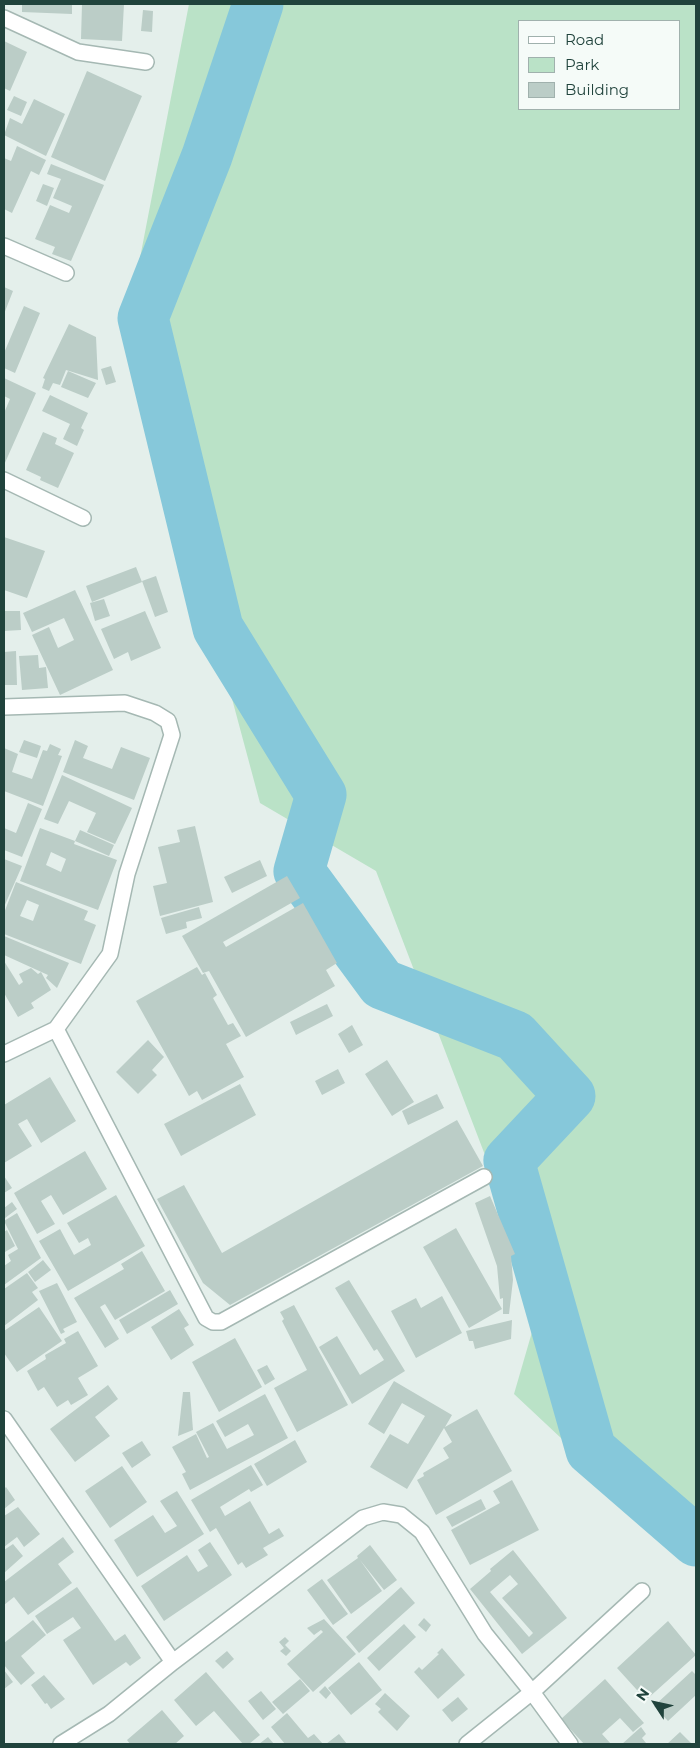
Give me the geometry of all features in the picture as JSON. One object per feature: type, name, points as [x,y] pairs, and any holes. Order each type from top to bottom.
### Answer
[{"type":"street","points":[[4,18],[78,52],[146,62]]},
{"type":"street","points":[[4,246],[66,273]]},
{"type":"street","points":[[4,480],[83,518]]},
{"type":"street","points":[[4,707],[125,703],[155,713],[168,721],[172,735],[127,874],[110,954],[56,1029],[4,1054]]},
{"type":"street","points":[[56,1029],[206,1318],[213,1322],[221,1322],[484,1178]]},
{"type":"street","points":[[4,1419],[173,1662]]},
{"type":"street","points":[[61,1744],[109,1714],[173,1662],[363,1518],[383,1512],[401,1515],[422,1532],[485,1634],[532,1692],[570,1744]]},
{"type":"street","points":[[467,1744],[532,1692],[642,1591]]},
{"type":"green space","points":[[189,4],[696,4],[696,1560],[657,1528],[514,1394],[541,1301],[376,871],[260,803],[129,315]]},
{"type":"building","points":[[22,4],[72,4],[72,14],[22,12]]},
{"type":"building","points":[[82,4],[124,4],[122,41],[81,39]]},
{"type":"building","points":[[143,10],[153,11],[152,32],[141,31]]},
{"type":"building","points":[[4,41],[27,52],[10,91],[4,88]]},
{"type":"building","points":[[87,71],[142,96],[105,181],[51,157]]},
{"type":"building","points":[[14,96],[27,102],[21,116],[7,110]]},
{"type":"building","points":[[34,99],[65,114],[46,156],[4,135],[10,118],[22,124]]},
{"type":"building","points":[[17,146],[46,160],[39,175],[31,171],[12,213],[4,209],[4,158],[11,161]]},
{"type":"building","points":[[51,164],[104,185],[71,261],[52,254],[55,247],[35,239],[50,205],[69,213],[72,206],[53,198],[61,179],[47,174]]},
{"type":"building","points":[[43,184],[54,188],[47,206],[36,201]]},
{"type":"building","points":[[4,287],[13,291],[4,314]]},
{"type":"building","points":[[24,306],[40,313],[15,373],[4,368],[4,353]]},
{"type":"building","points":[[69,324],[96,337],[98,380],[66,370],[60,385],[53,383],[49,391],[42,388],[45,379],[43,378]]},
{"type":"building","points":[[111,366],[116,382],[106,385],[101,369]]},
{"type":"building","points":[[68,371],[96,383],[88,398],[61,387]]},
{"type":"building","points":[[4,378],[36,393],[4,465],[4,413],[10,399],[4,396]]},
{"type":"building","points":[[50,395],[88,413],[81,428],[84,430],[77,446],[63,439],[70,424],[42,411]]},
{"type":"building","points":[[43,432],[57,438],[55,444],[74,453],[58,488],[40,480],[41,477],[26,470]]},
{"type":"building","points":[[4,537],[45,551],[27,598],[4,590]]},
{"type":"building","points":[[136,567],[142,582],[92,602],[86,586]]},
{"type":"building","points":[[156,576],[168,612],[155,617],[142,581]]},
{"type":"building","points":[[75,590],[113,670],[60,695],[32,635],[49,627],[58,648],[74,640],[64,618],[32,632],[23,613]]},
{"type":"building","points":[[104,599],[110,616],[95,621],[90,603]]},
{"type":"building","points":[[4,611],[20,611],[21,630],[4,631]]},
{"type":"building","points":[[145,611],[161,648],[131,661],[128,652],[114,659],[101,629]]},
{"type":"building","points":[[16,651],[17,685],[4,685],[4,652]]},
{"type":"building","points":[[38,655],[39,668],[46,667],[48,688],[22,690],[19,656]]},
{"type":"building","points":[[24,740],[41,746],[37,758],[19,752]]},
{"type":"building","points":[[75,740],[88,746],[83,758],[112,769],[121,747],[150,758],[134,800],[63,772]]},
{"type":"building","points":[[50,744],[61,749],[58,755],[62,756],[43,806],[4,791],[4,748],[18,754],[12,772],[32,779],[43,750],[47,751]]},
{"type":"building","points":[[62,775],[132,808],[115,844],[87,832],[96,813],[69,801],[58,824],[44,819]]},
{"type":"building","points":[[28,803],[42,809],[22,857],[4,850],[4,828],[16,833]]},
{"type":"building","points":[[195,826],[213,902],[160,916],[153,886],[167,883],[158,847],[180,842],[177,830]]},
{"type":"building","points":[[40,828],[75,841],[74,844],[117,860],[98,910],[20,881]],"holes":[[[51,852],[66,859],[61,872],[46,865]]]},
{"type":"building","points":[[80,830],[114,845],[109,856],[75,841]]},
{"type":"building","points":[[4,859],[22,866],[4,907]]},
{"type":"building","points":[[260,860],[267,876],[232,893],[224,877]]},
{"type":"building","points":[[287,876],[300,898],[223,942],[226,947],[303,903],[337,963],[326,970],[335,986],[246,1037],[209,971],[203,973],[182,936]]},
{"type":"building","points":[[16,882],[88,911],[84,920],[96,925],[81,964],[4,934],[4,913]],"holes":[[[27,900],[39,905],[33,921],[20,916]]]},
{"type":"building","points":[[199,907],[202,918],[186,922],[187,928],[166,934],[161,918]]},
{"type":"building","points":[[4,936],[69,963],[57,988],[46,978],[48,975],[4,955]]},
{"type":"building","points":[[4,961],[19,985],[23,982],[19,974],[31,968],[38,974],[41,972],[51,990],[31,1003],[34,1008],[18,1017],[4,993]]},
{"type":"building","points":[[197,967],[202,975],[205,973],[217,995],[213,998],[228,1025],[233,1023],[241,1036],[226,1044],[244,1077],[202,1100],[197,1091],[189,1096],[136,1001]]},
{"type":"building","points":[[327,1004],[333,1016],[296,1035],[290,1022]]},
{"type":"building","points":[[352,1025],[363,1045],[349,1053],[338,1034]]},
{"type":"building","points":[[148,1040],[164,1057],[152,1070],[157,1075],[138,1094],[116,1072]]},
{"type":"building","points":[[387,1060],[414,1102],[392,1116],[365,1074]]},
{"type":"building","points":[[338,1069],[345,1083],[322,1095],[315,1081]]},
{"type":"building","points":[[50,1077],[76,1121],[41,1143],[27,1119],[18,1124],[32,1146],[4,1163],[4,1105]]},
{"type":"building","points":[[240,1084],[256,1115],[181,1156],[164,1124]]},
{"type":"building","points":[[437,1094],[444,1108],[408,1125],[402,1111]]},
{"type":"building","points":[[457,1120],[483,1166],[230,1305],[203,1283],[157,1199],[184,1185],[222,1253]]},
{"type":"building","points":[[85,1151],[107,1189],[63,1215],[51,1195],[41,1201],[55,1224],[37,1234],[14,1193]]},
{"type":"building","points":[[4,1176],[12,1188],[4,1193]]},
{"type":"building","points":[[116,1195],[145,1246],[68,1291],[39,1241],[60,1229],[74,1255],[91,1245],[88,1238],[79,1243],[67,1223]]},
{"type":"building","points":[[490,1196],[515,1254],[511,1256],[513,1280],[509,1314],[503,1314],[503,1298],[500,1299],[497,1266],[475,1203]]},
{"type":"building","points":[[12,1202],[17,1209],[5,1218],[4,1208]]},
{"type":"building","points":[[17,1213],[41,1258],[4,1285],[4,1266],[11,1261],[8,1255],[18,1249],[4,1221]]},
{"type":"building","points":[[456,1228],[502,1309],[469,1328],[423,1247]]},
{"type":"building","points":[[7,1230],[15,1246],[5,1252],[4,1232]]},
{"type":"building","points":[[142,1251],[165,1291],[115,1320],[105,1304],[100,1307],[119,1339],[105,1348],[74,1298],[124,1269],[121,1264]]},
{"type":"building","points":[[43,1260],[51,1270],[35,1282],[28,1272]]},
{"type":"building","points":[[27,1273],[38,1288],[32,1292],[38,1300],[4,1326],[4,1289]]},
{"type":"building","points":[[349,1280],[405,1371],[352,1404],[319,1347],[337,1336],[360,1375],[384,1360],[377,1349],[374,1351],[335,1288]]},
{"type":"building","points":[[57,1283],[77,1322],[63,1329],[65,1332],[61,1334],[39,1291]]},
{"type":"building","points":[[170,1290],[178,1304],[127,1334],[119,1320]]},
{"type":"building","points":[[442,1296],[462,1333],[416,1358],[391,1311],[416,1298],[421,1308]]},
{"type":"building","points":[[294,1305],[348,1405],[297,1432],[274,1388],[307,1370],[282,1321],[284,1319],[280,1312]]},
{"type":"building","points":[[39,1307],[62,1341],[17,1372],[4,1353],[4,1331]]},
{"type":"building","points":[[179,1309],[189,1325],[184,1328],[194,1345],[171,1360],[151,1327]]},
{"type":"building","points":[[512,1320],[511,1339],[475,1349],[473,1341],[469,1341],[466,1331]]},
{"type":"building","points":[[78,1331],[98,1366],[78,1378],[88,1395],[71,1405],[68,1400],[57,1407],[44,1387],[38,1391],[27,1371],[46,1359],[45,1355],[66,1343],[64,1339]]},
{"type":"building","points":[[235,1338],[262,1387],[219,1412],[192,1362]]},
{"type":"building","points":[[267,1365],[275,1379],[265,1385],[257,1370]]},
{"type":"building","points":[[394,1381],[452,1415],[445,1427],[477,1409],[512,1471],[436,1515],[417,1480],[424,1476],[423,1473],[449,1458],[443,1448],[452,1442],[444,1428],[407,1489],[370,1467],[390,1434],[408,1444],[425,1416],[402,1403],[384,1434],[368,1424]]},
{"type":"building","points":[[108,1385],[118,1399],[95,1417],[110,1436],[75,1462],[50,1429]]},
{"type":"building","points":[[183,1392],[190,1392],[193,1430],[178,1436]]},
{"type":"building","points":[[265,1394],[288,1438],[190,1490],[182,1474],[186,1472],[172,1447],[196,1434],[207,1458],[209,1457],[196,1432],[213,1423],[227,1449],[254,1435],[248,1424],[225,1437],[216,1421]]},
{"type":"building","points":[[295,1440],[307,1462],[267,1486],[254,1464]]},
{"type":"building","points":[[142,1441],[151,1455],[132,1468],[122,1453]]},
{"type":"building","points":[[251,1465],[263,1485],[251,1492],[249,1489],[220,1507],[225,1516],[250,1501],[269,1534],[279,1528],[284,1536],[263,1548],[268,1555],[246,1568],[242,1562],[238,1565],[216,1528],[210,1532],[191,1500]]},
{"type":"building","points":[[122,1466],[147,1502],[110,1528],[85,1491]]},
{"type":"building","points":[[512,1480],[539,1530],[470,1565],[451,1530],[500,1503],[493,1491]]},
{"type":"building","points":[[6,1487],[15,1500],[4,1509],[4,1489]]},
{"type":"building","points":[[177,1491],[204,1534],[137,1577],[114,1540],[153,1515],[165,1533],[177,1526],[160,1501]]},
{"type":"building","points":[[481,1499],[486,1509],[452,1527],[446,1517]]},
{"type":"building","points":[[18,1507],[40,1534],[24,1547],[17,1537],[4,1547],[4,1516]]},
{"type":"building","points":[[63,1537],[74,1552],[58,1564],[72,1583],[28,1615],[14,1597],[4,1605],[4,1582]]},
{"type":"building","points":[[210,1542],[232,1575],[164,1621],[141,1586],[187,1555],[198,1572],[208,1566],[198,1550]]},
{"type":"building","points":[[13,1544],[23,1556],[4,1573],[4,1550]]},
{"type":"building","points":[[370,1545],[397,1580],[384,1590],[360,1560],[382,1591],[351,1614],[327,1580],[358,1558],[357,1556]]},
{"type":"building","points":[[513,1550],[567,1618],[522,1654],[470,1589],[491,1571],[490,1569]],"holes":[[[510,1575],[518,1584],[502,1598],[533,1633],[529,1637],[490,1592]]]},
{"type":"building","points":[[322,1579],[348,1614],[333,1625],[307,1590]]},
{"type":"building","points":[[77,1587],[115,1641],[125,1634],[141,1658],[130,1666],[126,1662],[93,1685],[63,1640],[81,1628],[73,1617],[47,1634],[35,1616]]},
{"type":"building","points":[[401,1587],[415,1603],[359,1653],[346,1637]]},
{"type":"building","points":[[424,1618],[431,1625],[426,1632],[418,1625]]},
{"type":"building","points":[[324,1619],[356,1654],[313,1692],[287,1664],[323,1632],[321,1630],[314,1635],[307,1628]]},
{"type":"building","points":[[33,1620],[46,1635],[21,1656],[35,1673],[21,1685],[4,1665],[4,1643]]},
{"type":"building","points":[[668,1621],[696,1655],[646,1700],[617,1668]]},
{"type":"building","points":[[404,1624],[416,1637],[379,1671],[367,1658]]},
{"type":"building","points":[[285,1637],[289,1641],[285,1645],[291,1651],[286,1656],[280,1651],[284,1648],[279,1642]]},
{"type":"building","points":[[442,1648],[465,1675],[438,1699],[414,1672],[419,1667],[422,1670],[439,1654],[437,1653]]},
{"type":"building","points":[[227,1651],[234,1659],[223,1669],[215,1661]]},
{"type":"building","points":[[359,1662],[382,1690],[351,1715],[328,1688]]},
{"type":"building","points":[[4,1670],[13,1682],[4,1689]]},
{"type":"building","points":[[692,1671],[696,1675],[696,1695],[668,1721],[654,1706]]},
{"type":"building","points":[[206,1672],[260,1735],[249,1744],[243,1744],[214,1711],[196,1726],[174,1700]]},
{"type":"building","points":[[44,1675],[65,1699],[51,1709],[31,1685]]},
{"type":"building","points":[[300,1679],[310,1691],[283,1714],[272,1702]]},
{"type":"building","points":[[605,1679],[644,1723],[633,1732],[620,1718],[602,1734],[611,1744],[584,1744],[561,1719]]},
{"type":"building","points":[[325,1686],[331,1693],[326,1699],[319,1692]]},
{"type":"building","points":[[261,1691],[276,1709],[263,1720],[248,1701]]},
{"type":"building","points":[[385,1693],[410,1716],[397,1731],[378,1712],[381,1709],[375,1704]]},
{"type":"building","points":[[458,1697],[468,1709],[452,1722],[442,1710]]},
{"type":"building","points":[[162,1710],[184,1736],[175,1744],[130,1744],[127,1740]]},
{"type":"building","points":[[287,1713],[308,1738],[314,1734],[323,1744],[285,1744],[271,1727]]},
{"type":"building","points":[[641,1727],[646,1734],[642,1738],[645,1744],[622,1744]]},
{"type":"building","points":[[680,1732],[692,1744],[667,1744]]},
{"type":"building","points":[[339,1734],[347,1744],[326,1744]]},
{"type":"building","points":[[268,1737],[274,1744],[259,1744]]},
{"type":"waterway","points":[[258,4],[207,156],[143,318],[218,628],[321,795],[299,871],[382,984],[515,1036],[570,1096],[509,1161],[591,1450],[696,1541]]}]
